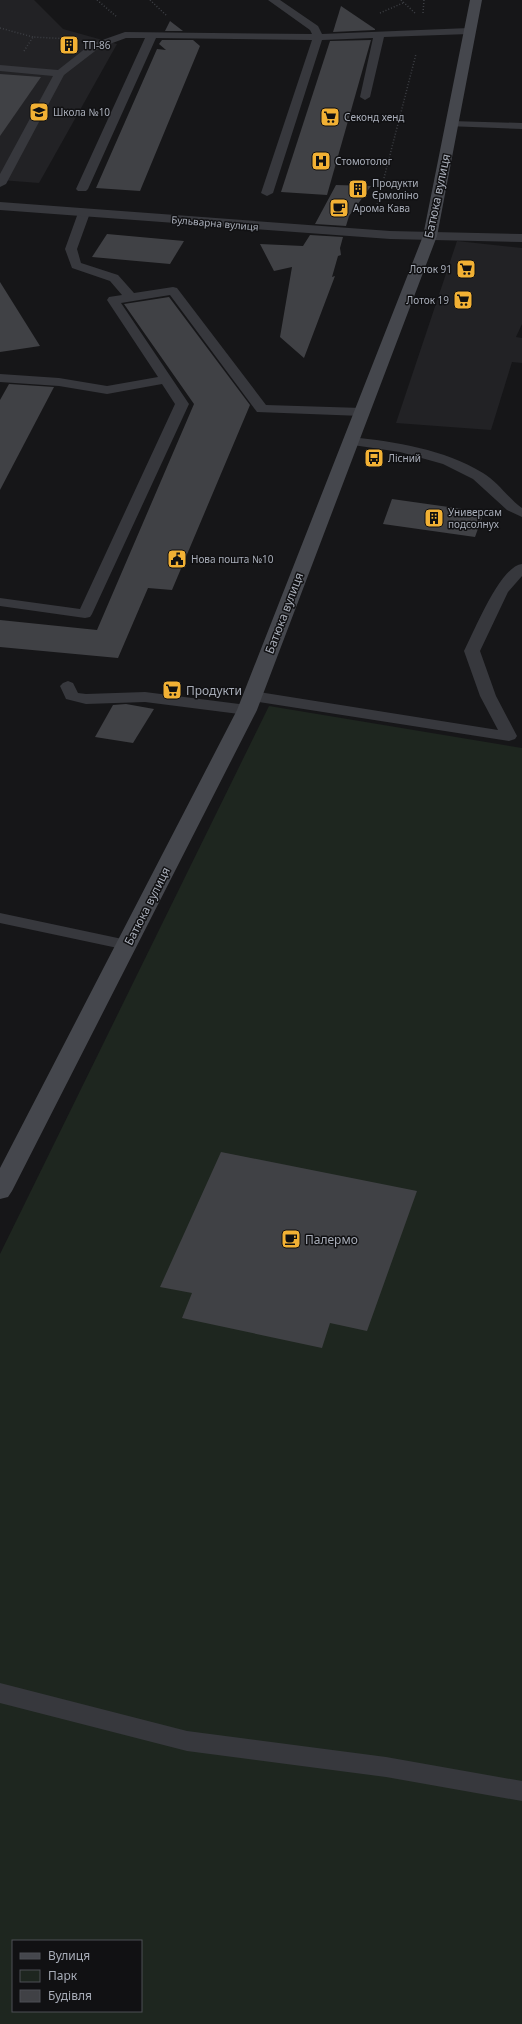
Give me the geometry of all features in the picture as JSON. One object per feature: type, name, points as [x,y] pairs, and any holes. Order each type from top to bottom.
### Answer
[{"type":"street","name":"Батюка вулиця","points":[[0,1191],[250,703],[430,236],[476,0]]},
{"type":"street","name":"Бульварна вулиця","points":[[0,206],[390,235],[522,238]]},
{"type":"lane","points":[[268,193],[318,37],[314,28],[273,0]]},
{"type":"lane","points":[[0,184],[60,73],[95,46],[125,35],[318,37],[469,31]]},
{"type":"lane","points":[[82,189],[152,35]]},
{"type":"lane","points":[[365,96],[379,35]]},
{"type":"lane","points":[[0,68],[60,73]]},
{"type":"lane","points":[[451,124],[522,126]]},
{"type":"lane","points":[[0,156],[15,158]]},
{"type":"lane","points":[[84,213],[71,249],[76,265],[114,278],[131,298]]},
{"type":"lane","points":[[0,602],[86,614],[182,404],[113,300],[173,291],[262,409],[362,412]]},
{"type":"lane","points":[[0,378],[59,382],[107,390],[165,380]]},
{"type":"lane","points":[[351,440],[401,447],[448,460],[479,477],[522,513]]},
{"type":"lane","points":[[515,737],[488,696],[472,651],[501,590],[522,567]]},
{"type":"lane","points":[[68,686],[71,696],[86,699],[145,697],[250,703],[515,737]]},
{"type":"lane","points":[[0,918],[127,945]]},
{"type":"lane","points":[[0,1693],[187,1741],[386,1767],[522,1791]]},
{"type":"path","points":[[150,0],[165,13]]},
{"type":"path","points":[[401,0],[422,20]]},
{"type":"path","points":[[373,220],[421,33],[424,0]]},
{"type":"path","points":[[0,28],[34,37],[107,41]]},
{"type":"path","points":[[11,69],[34,37]]},
{"type":"shaded area","name":"Школа №10","points":[[0,0],[34,0],[63,29],[117,44],[39,183],[0,180]]},
{"type":"shaded area","points":[[457,241],[522,248],[522,324],[516,337],[522,338],[522,363],[512,362],[491,430],[396,423]]},
{"type":"green space","points":[[269,706],[522,748],[522,2024],[0,2024],[0,1254]]},
{"type":"building","points":[[341,6],[375,29],[375,30],[333,32]]},
{"type":"building","points":[[170,21],[183,31],[165,31]]},
{"type":"building","points":[[162,40],[193,40],[200,46],[140,191],[96,188],[157,49],[166,50],[159,44]]},
{"type":"building","points":[[371,40],[327,195],[281,192],[330,41]]},
{"type":"building","points":[[0,74],[41,77],[0,136]]},
{"type":"building","points":[[336,185],[371,186],[349,216],[346,226],[315,224]]},
{"type":"building","points":[[107,234],[184,241],[170,264],[92,257]]},
{"type":"building","points":[[310,235],[343,237],[340,248],[341,255],[338,256],[332,277],[335,276],[304,358],[280,337],[292,267],[274,271],[260,244],[303,246]]},
{"type":"building","points":[[0,282],[40,346],[0,352]]},
{"type":"building","points":[[169,297],[250,405],[172,590],[148,588],[118,658],[0,647],[0,620],[97,630],[194,404],[124,304]]},
{"type":"building","points":[[9,384],[54,387],[0,490],[0,400]]},
{"type":"building","name":"Универсам подсолнух","points":[[392,499],[484,512],[475,537],[383,524]]},
{"type":"building","points":[[126,704],[154,709],[133,743],[95,737],[113,705]]},
{"type":"building","name":"Палермо","points":[[221,1152],[417,1191],[367,1331],[330,1323],[322,1348],[182,1318],[192,1293],[160,1287]]},
{"type":"place","name":"ТП-86","points":[[69,45]]},
{"type":"place","name":"Школа №10","points":[[39,112]]},
{"type":"place","name":"Секонд хенд","points":[[330,117]]},
{"type":"place","name":"Стомотолог","points":[[321,161]]},
{"type":"place","name":"Продукти Єрмоліно","points":[[358,189]]},
{"type":"place","name":"Арома Кава","points":[[339,208]]},
{"type":"place","name":"Лоток 91","points":[[466,269]]},
{"type":"place","name":"Лоток 19","points":[[463,300]]},
{"type":"place","name":"Лісний","points":[[374,458]]},
{"type":"place","name":"Универсам подсолнух","points":[[434,518]]},
{"type":"place","name":"Нова пошта №10","points":[[177,559]]},
{"type":"place","name":"Продукти","points":[[172,690]]},
{"type":"place","name":"Палермо","points":[[291,1239]]}]
